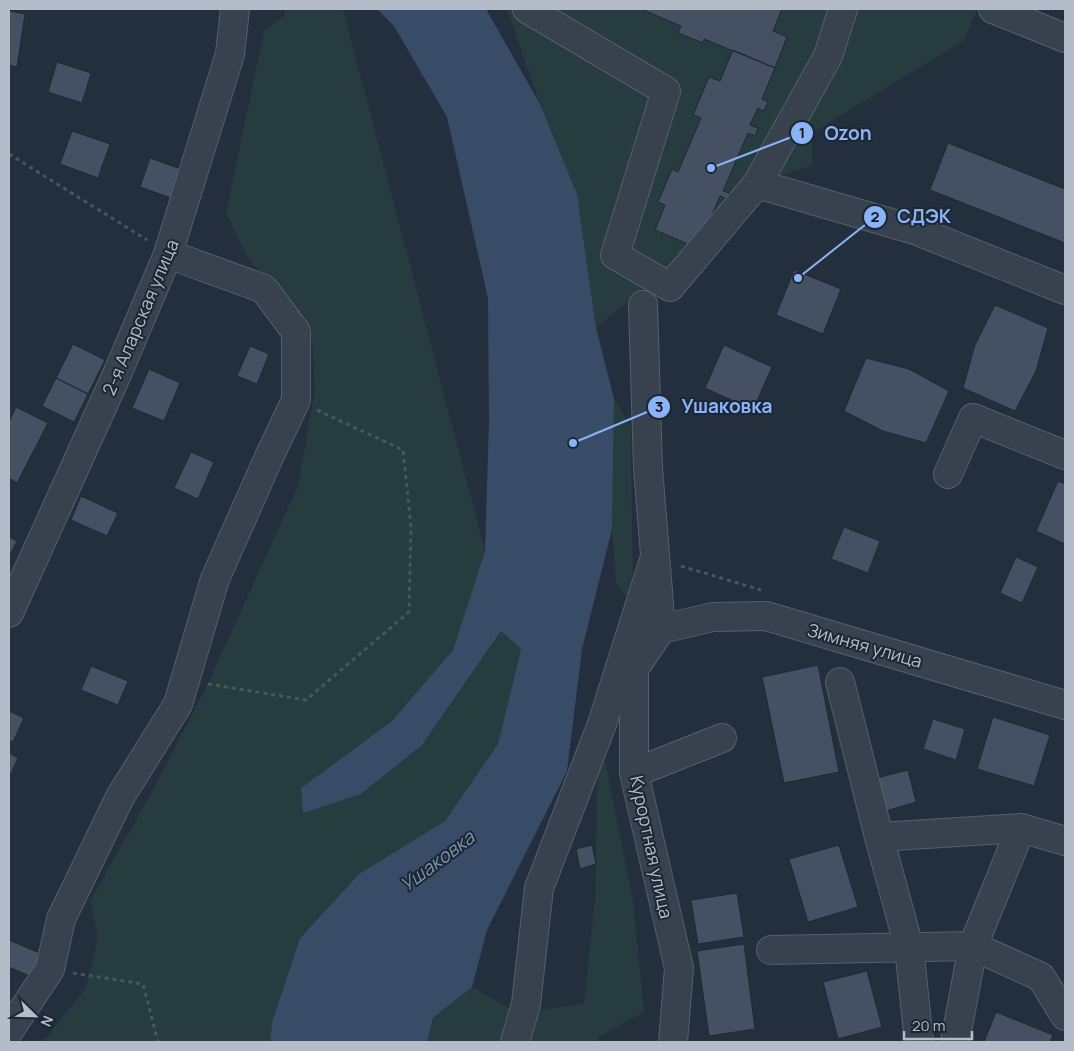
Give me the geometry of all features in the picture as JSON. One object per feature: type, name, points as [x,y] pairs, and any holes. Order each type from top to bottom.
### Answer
[{"type":"street","name":"2-я Аларская улица","points":[[9,613],[118,372],[168,254],[230,54],[235,9]]},
{"type":"street","points":[[527,9],[666,91],[615,255],[670,287],[757,184],[828,56],[843,9]]},
{"type":"street","points":[[993,9],[1065,38]]},
{"type":"street","points":[[757,184],[916,230],[1065,290]]},
{"type":"street","points":[[9,1031],[50,969],[61,919],[120,797],[178,704],[216,579],[269,456],[296,400],[296,332],[264,289],[168,254]]},
{"type":"street","points":[[643,305],[648,468],[661,629]]},
{"type":"street","points":[[948,474],[973,418],[1065,454]]},
{"type":"street","points":[[515,1042],[526,1004],[539,888],[602,724],[655,557]]},
{"type":"street","name":"Зимняя улица","points":[[661,629],[713,617],[766,616],[1065,705]]},
{"type":"street","name":"Курортная улица","points":[[661,629],[634,669],[634,772],[679,968],[673,1042]]},
{"type":"street","points":[[840,682],[909,947],[919,1042]]},
{"type":"street","points":[[634,772],[722,738]]},
{"type":"street","points":[[879,837],[1021,828],[1065,841]]},
{"type":"street","points":[[955,1042],[973,946],[1021,828]]},
{"type":"street","points":[[771,950],[973,946],[1041,977],[1065,1016]]},
{"type":"path","points":[[9,154],[168,254]]},
{"type":"path","points":[[186,680],[306,700],[409,612],[411,527],[403,450],[296,400]]},
{"type":"path","points":[[50,969],[143,984],[158,1042]]},
{"type":"green space","points":[[285,9],[343,9],[485,551],[453,650],[392,721],[301,788],[303,812],[361,794],[422,745],[502,630],[521,648],[498,744],[445,821],[359,874],[300,937],[272,1022],[270,1042],[43,1042],[85,989],[98,938],[90,901],[152,792],[209,681],[298,486],[315,390],[312,340],[246,254],[226,213],[264,31],[285,15]]},
{"type":"green space","points":[[507,9],[978,9],[963,41],[812,133],[812,165],[757,184],[760,203],[645,287],[596,328],[577,194],[540,104]]},
{"type":"green space","points":[[614,399],[631,428],[633,604],[616,584],[612,529]]},
{"type":"green space","points":[[603,760],[606,765],[633,900],[644,1012],[598,1037],[600,1042],[427,1042],[433,1018],[472,987],[518,1013],[584,1004],[595,899],[598,762]]},
{"type":"water","points":[[377,9],[486,9],[540,104],[577,194],[596,328],[614,399],[612,529],[582,649],[567,771],[487,930],[472,987],[433,1018],[427,1042],[270,1042],[272,1022],[300,938],[359,874],[445,821],[498,744],[521,649],[501,631],[422,745],[361,794],[303,813],[301,788],[392,721],[453,650],[485,551],[489,421],[488,298],[447,117],[394,26]]},
{"type":"building","points":[[641,9],[782,9],[773,31],[787,37],[775,68],[704,39],[703,43],[678,33],[681,26]]},
{"type":"building","points":[[9,11],[25,14],[17,67],[9,65]]},
{"type":"building","points":[[733,50],[775,68],[762,99],[768,102],[764,111],[758,108],[750,125],[758,128],[755,136],[748,133],[723,191],[729,193],[727,199],[720,196],[712,215],[719,218],[700,249],[655,230],[665,205],[658,202],[672,169],[678,172],[701,118],[693,115],[709,77],[720,81]]},
{"type":"building","points":[[57,62],[91,73],[82,103],[48,92]]},
{"type":"building","points":[[72,131],[110,144],[98,178],[60,164]]},
{"type":"building","points":[[948,143],[1065,189],[1065,243],[930,190]]},
{"type":"building","points":[[150,158],[184,170],[174,199],[140,187]]},
{"type":"building","points":[[794,270],[841,289],[823,334],[776,315]]},
{"type":"building","points":[[995,305],[1048,328],[1036,371],[1015,411],[963,388],[975,345]]},
{"type":"building","points":[[73,344],[105,360],[88,394],[56,378]]},
{"type":"building","points":[[724,345],[772,367],[753,410],[705,388]]},
{"type":"building","points":[[250,346],[269,354],[257,384],[237,376]]},
{"type":"building","points":[[866,358],[909,369],[949,391],[926,443],[883,431],[844,411]]},
{"type":"building","points":[[149,369],[180,383],[164,421],[132,408]]},
{"type":"building","points":[[56,378],[88,394],[74,422],[42,406]]},
{"type":"building","points":[[16,407],[48,423],[17,483],[9,478],[9,422]]},
{"type":"building","points":[[191,452],[214,462],[198,499],[174,488]]},
{"type":"building","points":[[1058,481],[1065,484],[1065,544],[1036,531]]},
{"type":"building","points":[[81,496],[118,513],[107,536],[71,520]]},
{"type":"building","points":[[844,527],[880,541],[868,573],[831,559]]},
{"type":"building","points":[[9,537],[17,541],[9,557]]},
{"type":"building","points":[[1016,557],[1038,567],[1022,603],[1000,593]]},
{"type":"building","points":[[818,665],[839,772],[784,783],[762,677]]},
{"type":"building","points":[[91,666],[128,681],[118,705],[81,690]]},
{"type":"building","points":[[9,711],[24,718],[13,742],[9,740]]},
{"type":"building","points":[[993,717],[1050,735],[1034,786],[977,769]]},
{"type":"building","points":[[933,719],[965,729],[956,760],[923,749]]},
{"type":"building","points":[[9,753],[18,758],[9,778]]},
{"type":"building","points":[[908,770],[916,802],[886,811],[877,778]]},
{"type":"building","points":[[592,845],[596,864],[580,869],[576,849]]},
{"type":"building","points":[[839,845],[858,907],[808,922],[789,859]]},
{"type":"building","points":[[737,893],[744,937],[698,944],[691,900]]},
{"type":"building","points":[[9,940],[44,955],[34,978],[9,967]]},
{"type":"building","points":[[744,944],[755,1029],[709,1036],[697,951]]},
{"type":"building","points":[[867,971],[882,1027],[838,1039],[823,982]]},
{"type":"building","points":[[996,1012],[1053,1035],[1050,1042],[984,1042]]},
{"type":"place","name":"Ozon","points":[[711,168]]},
{"type":"place","name":"СДЭК","points":[[798,278]]},
{"type":"place","name":"Ушаковка","points":[[573,443]]}]
